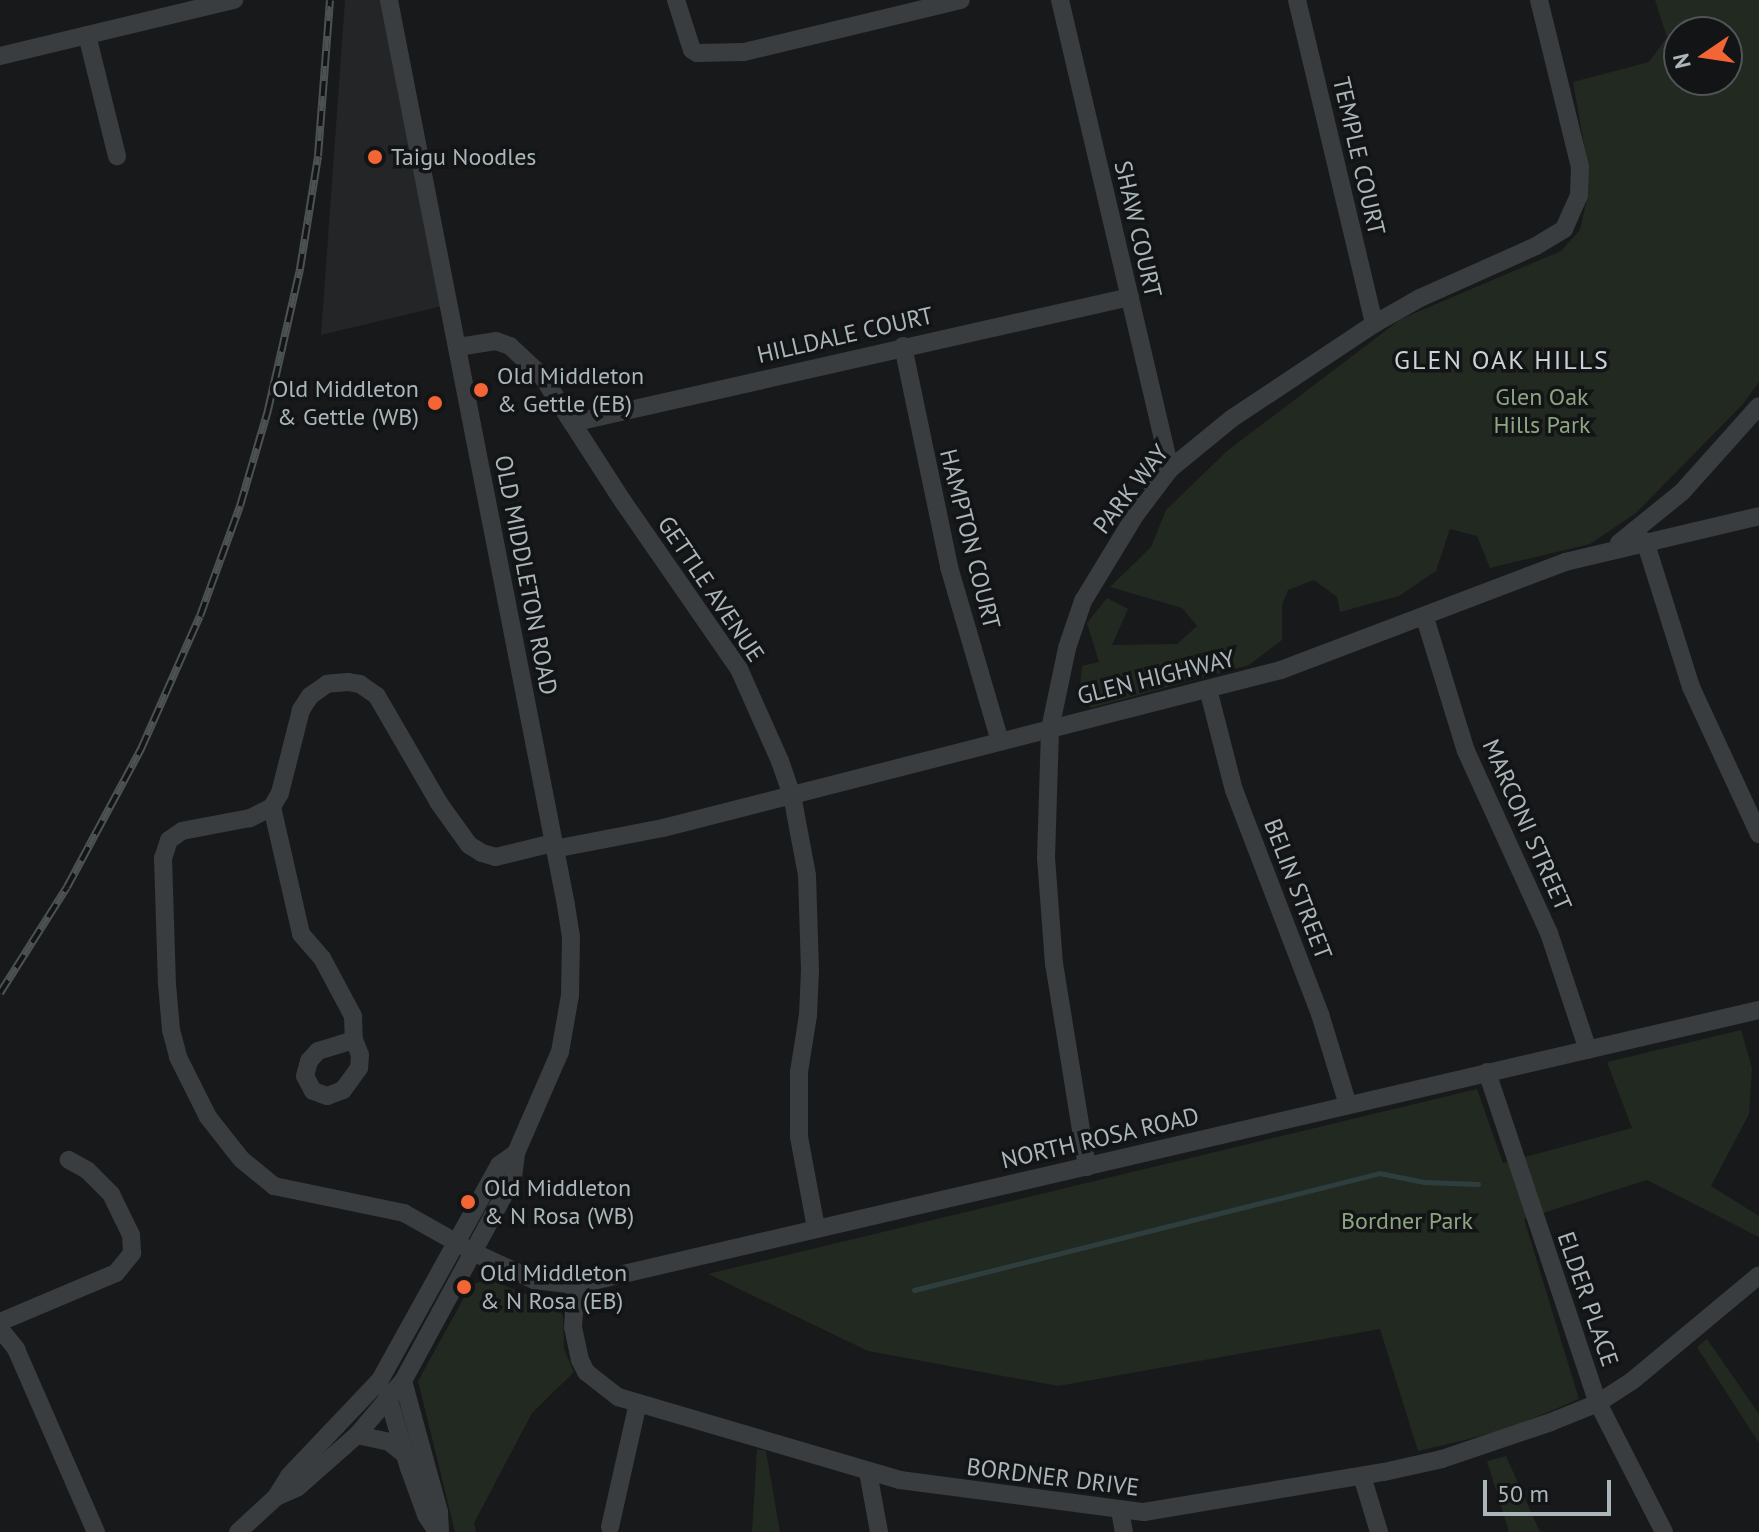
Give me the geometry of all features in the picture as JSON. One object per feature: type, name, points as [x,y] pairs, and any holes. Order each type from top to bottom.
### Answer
[{"type":"street","points":[[0,56],[234,0]]},
{"type":"street","name":"OLD MIDDLETON ROAD","points":[[276,1497],[298,1487],[357,1435],[403,1381],[466,1248],[499,1165],[516,1153],[560,1052],[570,995],[571,937],[389,0]]},
{"type":"street","points":[[676,0],[692,50],[744,52],[961,0]]},
{"type":"street","name":"SHAW COURT","points":[[1060,0],[1170,469]]},
{"type":"street","name":"TEMPLE COURT","points":[[1297,0],[1374,324]]},
{"type":"street","name":"PARK WAY","points":[[1087,1167],[1068,1066],[1049,916],[1046,858],[1050,729],[1067,648],[1083,601],[1136,514],[1170,469],[1231,419],[1374,324],[1420,298],[1536,246],[1564,229],[1579,195],[1580,167],[1539,0]]},
{"type":"street","points":[[87,35],[117,156]]},
{"type":"street","name":"HILLDALE COURT","points":[[572,423],[1130,297]]},
{"type":"street","name":"GETTLE AVENUE","points":[[458,347],[496,341],[510,346],[542,376],[739,669],[792,795],[807,875],[810,970],[808,1015],[799,1072],[799,1137],[816,1228]]},
{"type":"street","name":"HAMPTON COURT","points":[[903,346],[949,567],[1000,741]]},
{"type":"street","points":[[1608,550],[1682,492],[1759,406]]},
{"type":"street","name":"GLEN HIGHWAY","points":[[272,807],[280,793],[305,701],[327,684],[360,684],[381,702],[439,803],[469,845],[496,857],[663,828],[1208,689],[1293,666],[1553,567],[1608,550],[1759,516]]},
{"type":"street","points":[[1645,541],[1691,687],[1759,834]]},
{"type":"street","name":"MARCONI STREET","points":[[1425,618],[1466,751],[1549,933],[1588,1050]]},
{"type":"street","name":"BELIN STREET","points":[[1208,689],[1234,790],[1320,1014],[1348,1105]]},
{"type":"street","points":[[272,807],[301,934],[322,958],[353,1016],[354,1040]]},
{"type":"street","name":"NORTH ROSA ROAD","points":[[272,807],[250,818],[182,831],[166,848],[161,867],[171,1030],[183,1070],[227,1144],[274,1186],[404,1213],[466,1248],[534,1280],[576,1285],[1759,1010]]},
{"type":"street","name":"ELDER PLACE","points":[[1487,1072],[1598,1403],[1664,1532]]},
{"type":"street","points":[[0,1322],[116,1273],[132,1253],[128,1226],[111,1194],[87,1170],[69,1160]]},
{"type":"street","name":"OLD MIDDLETON ROAD","points":[[238,1532],[276,1497],[289,1476],[380,1380],[466,1248]]},
{"type":"street","name":"BORDNER DRIVE","points":[[576,1285],[575,1346],[586,1372],[618,1397],[868,1472],[944,1488],[1144,1512],[1362,1476],[1442,1459],[1598,1403],[1676,1348],[1759,1275]]},
{"type":"street","points":[[0,1329],[16,1349],[96,1532]]},
{"type":"street","points":[[380,1380],[403,1381],[439,1512],[438,1532]]},
{"type":"street","points":[[380,1380],[390,1399],[403,1453],[426,1515],[438,1532]]},
{"type":"street","points":[[610,1527],[638,1403]]},
{"type":"street","points":[[357,1435],[389,1442],[403,1453]]},
{"type":"street","points":[[868,1472],[879,1532]]},
{"type":"street","points":[[1362,1476],[1379,1532]]},
{"type":"street","points":[[1120,1510],[1124,1532]]},
{"type":"shaded area","points":[[345,0],[389,0],[451,304],[321,335]]},
{"type":"green space","name":"Glen Oak Hills Park","points":[[1655,0],[1759,0],[1759,382],[1743,404],[1636,513],[1590,544],[1490,568],[1477,536],[1450,529],[1436,571],[1399,596],[1340,612],[1337,597],[1314,580],[1288,590],[1282,605],[1282,640],[1249,665],[1091,708],[1079,697],[1082,666],[1099,662],[1087,623],[1107,598],[1128,609],[1112,645],[1177,644],[1197,626],[1182,608],[1110,587],[1151,547],[1166,510],[1227,451],[1401,319],[1561,251],[1580,230],[1588,194],[1588,167],[1573,82],[1649,62],[1663,43],[1663,96],[1743,96],[1743,16],[1663,16],[1663,25]]},
{"type":"green space","name":"Bordner Park","points":[[1741,1030],[1752,1068],[1749,1114],[1711,1186],[1759,1216],[1759,1237],[1647,1180],[1524,1219],[1579,1399],[1513,1427],[1465,1440],[1418,1451],[1380,1329],[1058,1386],[868,1351],[708,1274],[1477,1089],[1503,1163],[1632,1128],[1607,1062]]},
{"type":"green space","points":[[487,1279],[557,1306],[563,1316],[564,1349],[574,1372],[532,1413],[474,1523],[476,1532],[455,1532],[418,1381],[471,1285]]},
{"type":"green space","points":[[1707,1339],[1759,1414],[1759,1443],[1697,1347]]},
{"type":"green space","points":[[757,1449],[766,1451],[780,1532],[752,1532]]},
{"type":"green space","points":[[1506,1456],[1540,1532],[1509,1532],[1487,1461]]},
{"type":"waterway","points":[[914,1290],[1379,1173],[1424,1182],[1478,1184]]},
{"type":"railway","points":[[0,993],[67,887],[141,749],[200,616],[240,506],[268,410],[300,269],[318,156],[330,0]]},
{"type":"place","name":"Taigu Noodles","points":[[375,157]]},
{"type":"place","name":"Old Middleton & Gettle (EB)","points":[[481,390]]},
{"type":"place","name":"Old Middleton & Gettle (WB)","points":[[435,403]]},
{"type":"place","name":"Old Middleton & N Rosa (WB)","points":[[468,1202]]},
{"type":"place","name":"Old Middleton & N Rosa (EB)","points":[[464,1287]]},
{"type":"district","name":"GLEN OAK HILLS","points":[[1502,360]]}]
